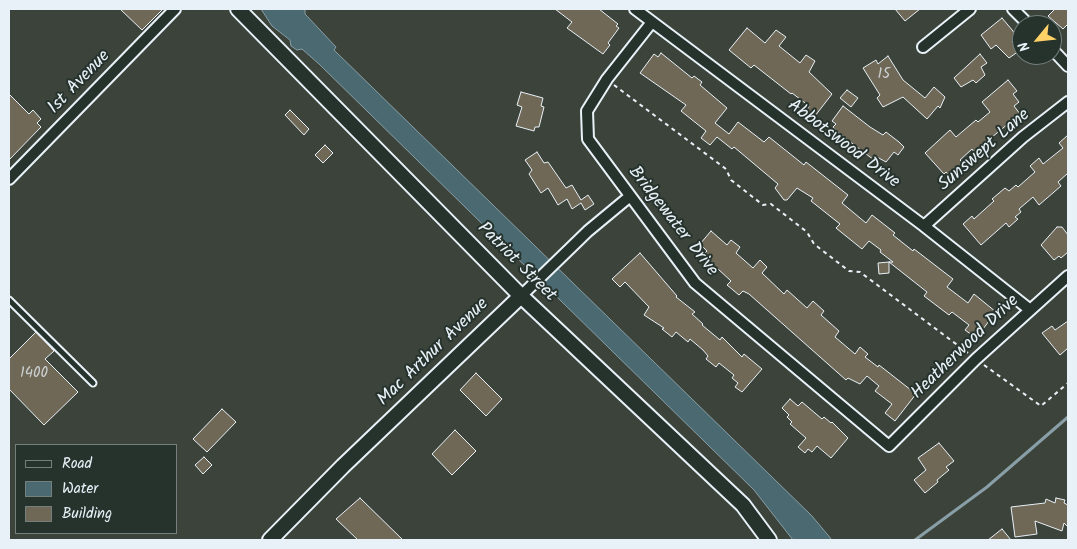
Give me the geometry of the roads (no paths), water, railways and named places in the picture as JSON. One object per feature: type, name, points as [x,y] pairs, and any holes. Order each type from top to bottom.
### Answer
[{"type":"main road","name":"Patriot Street","points":[[238,9],[521,296],[742,505],[770,540]]},
{"type":"main road","name":"Mac Arthur Avenue","points":[[270,540],[343,466],[521,296]]},
{"type":"street","name":"1st Avenue","points":[[9,179],[175,9]]},
{"type":"street","name":"Abbotswood Drive","points":[[635,9],[924,226],[1029,310]]},
{"type":"street","points":[[923,47],[970,9]]},
{"type":"street","name":"Bridgewater Drive","points":[[652,22],[607,79],[587,111],[588,139],[629,197],[695,283],[889,446]]},
{"type":"street","name":"Sunswept Lane","points":[[924,226],[1023,136],[1068,102]]},
{"type":"street","name":"Mac Arthur Avenue","points":[[521,296],[560,258],[629,197]]},
{"type":"street","name":"Heatherwood Drive","points":[[889,446],[976,359],[1068,276]]},
{"type":"lane","points":[[9,300],[93,383]]},
{"type":"water","points":[[261,9],[305,9],[305,14],[336,47],[334,50],[812,516],[832,540],[793,540],[754,490],[319,64],[302,49],[297,50],[291,46],[290,40],[272,26]]},
{"type":"waterway","points":[[915,540],[987,487],[1068,417]]}]
